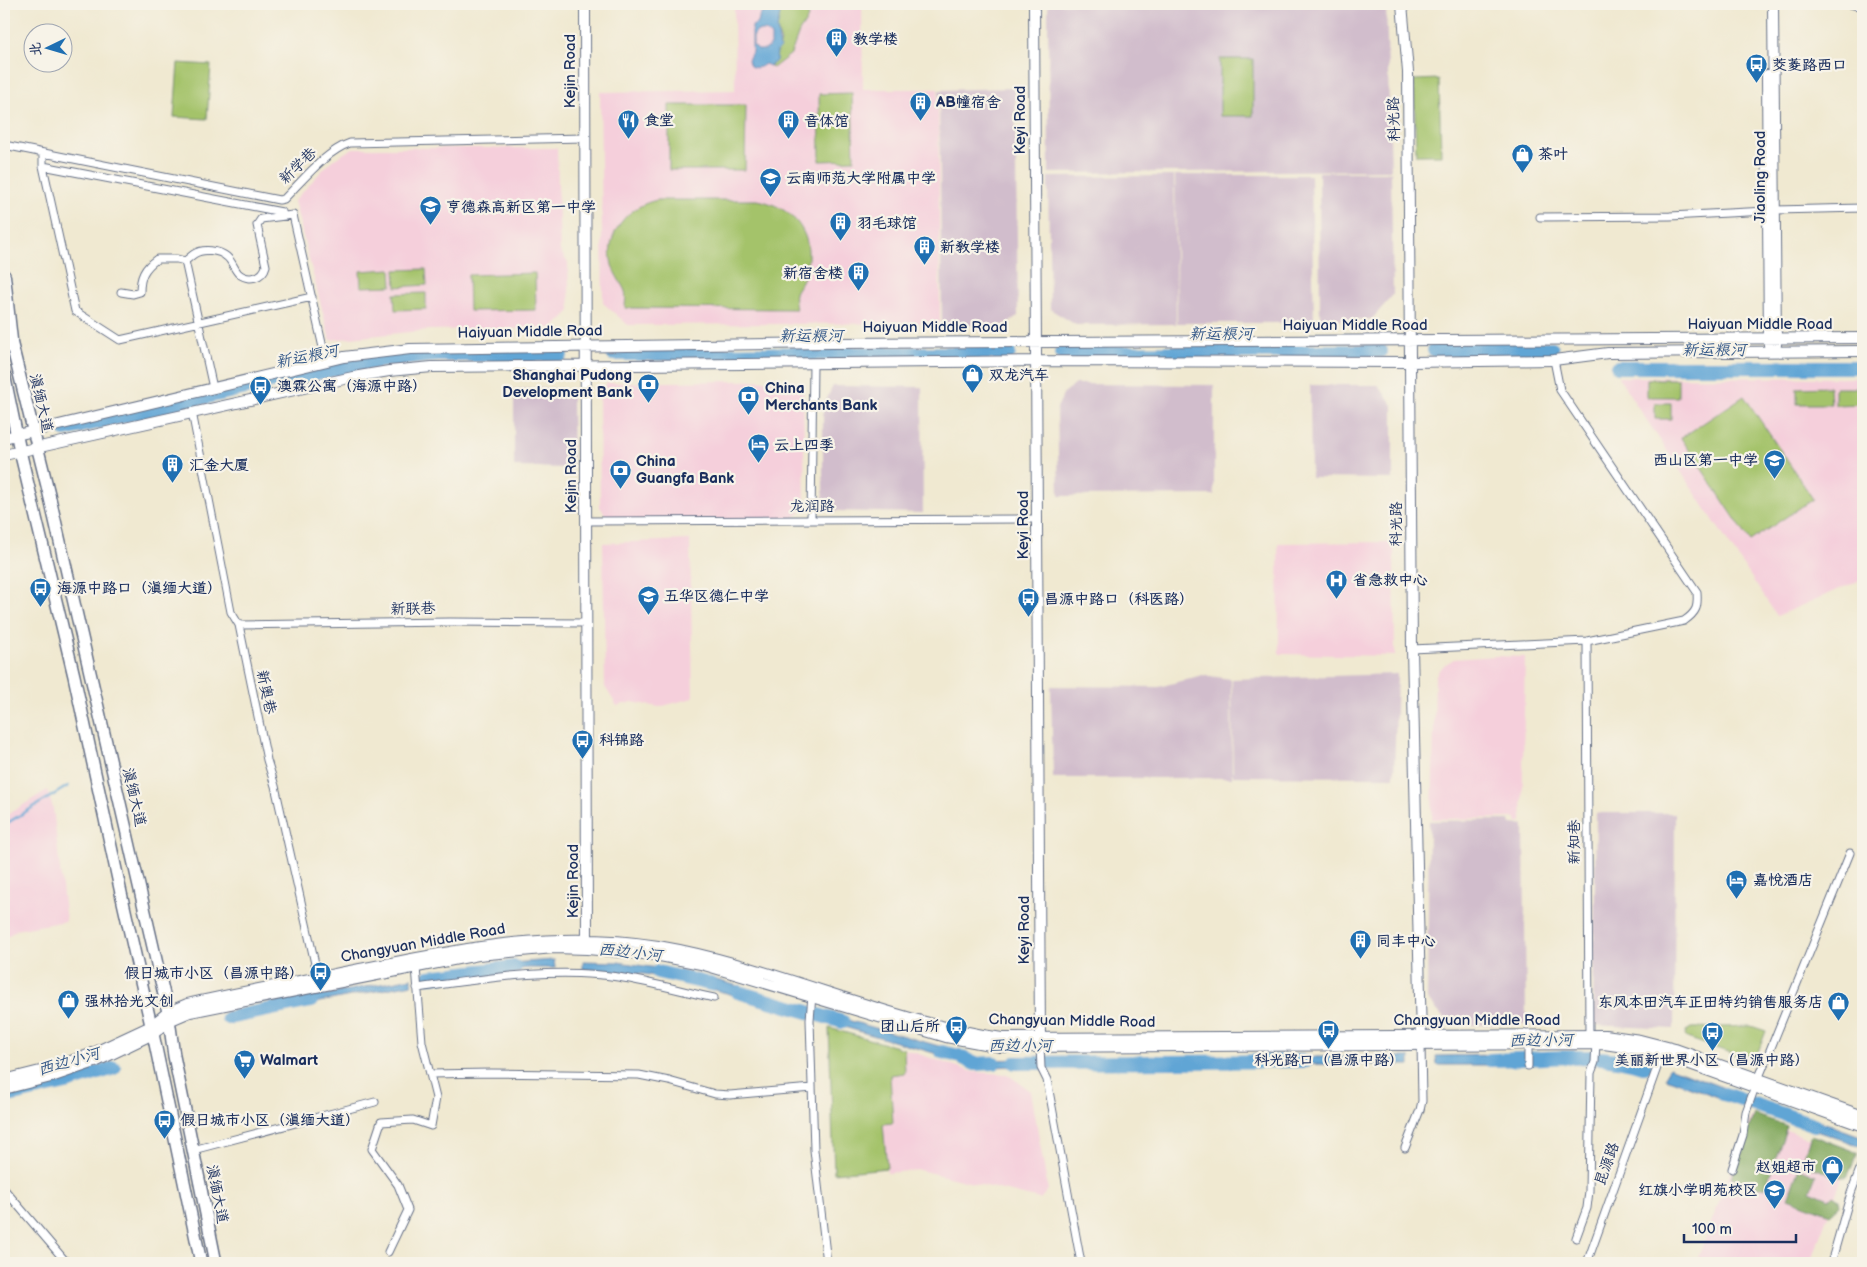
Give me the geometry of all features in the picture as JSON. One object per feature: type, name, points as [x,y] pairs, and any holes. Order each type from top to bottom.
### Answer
[{"type":"highway","points":[[4,276],[11,340]]},
{"type":"main road","name":"Kejin Road","points":[[585,4],[588,944]]},
{"type":"main road","name":"Keyi Road","points":[[1034,4],[1040,1042]]},
{"type":"main road","name":"科光路","points":[[1402,4],[1408,72],[1412,649],[1421,1039]]},
{"type":"main road","name":"Jiaoling Road","points":[[1766,4],[1772,351]]},
{"type":"main road","name":"Jiaoling Road","points":[[1771,210],[1773,4]]},
{"type":"main road","name":"滇缅大道","points":[[4,302],[11,340]]},
{"type":"main road","name":"滇缅大道","points":[[4,310],[49,494],[168,1017],[216,1263]]},
{"type":"main road","name":"Haiyuan Middle Road","points":[[4,438],[344,357],[410,350],[585,346],[1037,342],[1863,338]]},
{"type":"main road","name":"Haiyuan Middle Road","points":[[4,455],[353,377],[432,367],[1036,361],[1410,362],[1554,360],[1608,353],[1863,351]]},
{"type":"main road","name":"滇缅大道","points":[[4,374],[20,451],[74,676],[152,1030],[200,1263]]},
{"type":"main road","name":"Changyuan Middle Road","points":[[168,1017],[187,1004],[476,947],[554,939],[702,964],[969,1033],[1040,1042],[1421,1039],[1640,1040],[1662,1054],[1863,1126]]},
{"type":"main road","name":"Changyuan Middle Road","points":[[168,1017],[478,955],[588,944]]},
{"type":"main road","points":[[4,1089],[51,1077],[95,1062],[152,1030],[168,1017]]},
{"type":"main road","points":[[4,1080],[48,1069],[152,1030]]},
{"type":"main road","name":"Changyuan Middle Road","points":[[1421,1039],[1528,1045],[1592,1039]]},
{"type":"main road","name":"Changyuan Middle Road","points":[[1756,1087],[1863,1116]]},
{"type":"street","points":[[1850,4],[1863,7]]},
{"type":"street","name":"新学巷","points":[[4,145],[279,200],[284,199],[330,154],[340,146],[350,143],[585,138]]},
{"type":"street","points":[[43,154],[43,166],[75,311],[120,340],[312,297]]},
{"type":"street","points":[[43,166],[293,215],[326,361]]},
{"type":"street","points":[[279,200],[283,214]]},
{"type":"street","points":[[1540,217],[1670,216],[1771,210],[1863,208]]},
{"type":"street","points":[[121,292],[133,294],[140,292],[142,272],[157,259],[185,261],[201,251],[216,252],[227,257],[239,274],[249,278],[258,277],[265,272],[266,266],[256,225],[261,219],[283,214]]},
{"type":"street","points":[[185,261],[213,388]]},
{"type":"street","points":[[1412,649],[1587,641],[1684,621],[1692,615],[1698,605],[1697,592],[1560,390],[1554,360]]},
{"type":"street","points":[[811,519],[813,364]]},
{"type":"street","name":"新奥巷","points":[[192,412],[231,612],[239,625],[266,760],[275,786],[318,978]]},
{"type":"street","name":"龙润路","points":[[586,521],[1038,519]]},
{"type":"street","name":"新联巷","points":[[239,625],[450,622],[587,624]]},
{"type":"street","name":"新知巷","points":[[1576,1238],[1588,1201],[1591,1073],[1595,1062],[1592,1039],[1587,641]]},
{"type":"street","points":[[1732,1168],[1743,1135],[1746,1112],[1850,853]]},
{"type":"street","points":[[388,1252],[408,1210],[398,1185],[372,1148],[381,1122],[413,1120],[431,1126],[436,1098],[422,1042],[416,967]]},
{"type":"street","points":[[417,988],[491,978],[565,973],[617,977],[714,998]]},
{"type":"street","points":[[812,993],[810,1020],[815,1165],[828,1263]]},
{"type":"street","points":[[1405,1148],[1420,1110],[1422,1093],[1421,1039]]},
{"type":"street","points":[[1040,1042],[1041,1068],[1047,1080],[1081,1263]]},
{"type":"street","points":[[1528,1045],[1528,1066]]},
{"type":"street","name":"昆源路","points":[[1587,1263],[1662,1054]]},
{"type":"street","points":[[430,1074],[639,1075],[715,1094],[730,1095],[812,1088]]},
{"type":"street","points":[[193,1150],[375,1102]]},
{"type":"street","points":[[1831,1263],[1851,1194],[1863,1161]]},
{"type":"street","points":[[4,1189],[46,1241],[67,1263]]},
{"type":"shaded area","name":"云南师范大学附属中学","points":[[734,4],[862,4],[863,89],[938,89],[940,323],[628,325],[603,303],[600,92],[735,90]]},
{"type":"shaded area","points":[[1048,4],[1386,4],[1391,170],[1049,173]]},
{"type":"shaded area","points":[[1015,88],[1018,316],[1004,325],[942,325],[939,90]]},
{"type":"shaded area","name":"亨德森高新区第一中学","points":[[353,148],[557,148],[560,251],[568,263],[570,311],[553,328],[430,330],[330,340],[294,201],[331,161]]},
{"type":"shaded area","points":[[1319,172],[1391,172],[1393,295],[1372,319],[1320,321]]},
{"type":"shaded area","points":[[1175,175],[1311,175],[1314,323],[1177,323]]},
{"type":"shaded area","points":[[1174,176],[1176,324],[1076,325],[1050,309],[1048,177]]},
{"type":"shaded area","name":"西山区第一中学","points":[[1618,377],[1863,378],[1863,579],[1777,616]]},
{"type":"shaded area","points":[[792,380],[803,386],[805,507],[791,521],[610,521],[600,507],[599,395],[607,383]]},
{"type":"shaded area","points":[[1075,384],[1214,385],[1214,495],[1059,496],[1057,408],[1064,393]]},
{"type":"shaded area","points":[[1310,385],[1378,385],[1393,405],[1393,479],[1311,478]]},
{"type":"shaded area","points":[[833,386],[922,387],[923,513],[834,511],[823,500],[823,406]]},
{"type":"shaded area","points":[[559,388],[572,396],[573,468],[514,467],[514,389]]},
{"type":"shaded area","name":"五华区德仁中学","points":[[690,540],[693,698],[659,707],[632,702],[617,706],[605,687],[603,543]]},
{"type":"shaded area","name":"省急救中心","points":[[1394,542],[1395,656],[1279,654],[1278,543]]},
{"type":"shaded area","points":[[1496,656],[1525,657],[1522,822],[1516,822],[1516,818],[1432,819],[1435,676],[1444,665],[1454,659]]},
{"type":"shaded area","points":[[1397,674],[1394,777],[1233,776],[1232,679]]},
{"type":"shaded area","points":[[1202,675],[1231,679],[1232,778],[1053,778],[1051,686],[1159,687]]},
{"type":"shaded area","points":[[47,790],[53,808],[66,921],[16,930],[4,939],[4,817]]},
{"type":"shaded area","points":[[1596,813],[1675,813],[1674,1029],[1593,1025]]},
{"type":"shaded area","points":[[1510,820],[1511,824],[1524,825],[1526,1024],[1450,1025],[1427,999],[1429,821]]},
{"type":"shaded area","points":[[904,1049],[973,1072],[1007,1074],[1031,1091],[1048,1190],[1040,1199],[919,1170],[887,1173],[883,1124],[893,1122],[890,1075],[905,1073]]},
{"type":"shaded area","name":"红旗小学明苑校区","points":[[1751,1117],[1851,1154],[1810,1263],[1696,1263]]},
{"type":"green space","points":[[782,4],[811,4],[807,20],[799,32],[791,54],[773,68],[770,66],[776,61],[777,51],[781,43],[777,29]]},
{"type":"green space","points":[[1220,59],[1253,59],[1253,116],[1220,116]]},
{"type":"green space","points":[[178,63],[211,65],[207,119],[174,117]]},
{"type":"green space","points":[[1439,79],[1441,155],[1416,155],[1414,80]]},
{"type":"green space","points":[[852,93],[854,160],[820,161],[819,94]]},
{"type":"green space","points":[[669,105],[746,105],[745,170],[669,170]]},
{"type":"green space","points":[[658,200],[757,200],[779,207],[789,214],[803,231],[807,241],[808,253],[805,274],[795,293],[796,309],[625,308],[625,291],[616,275],[610,254],[615,232],[628,215],[637,208]]},
{"type":"green space","points":[[391,269],[392,286],[361,287],[360,271]]},
{"type":"green space","points":[[426,269],[427,285],[396,287],[395,270]]},
{"type":"green space","points":[[535,273],[536,310],[469,311],[468,275]]},
{"type":"green space","points":[[426,293],[426,309],[395,310],[394,294]]},
{"type":"green space","points":[[1647,379],[1678,379],[1678,397],[1647,397]]},
{"type":"green space","points":[[1830,387],[1831,404],[1797,404],[1797,388]]},
{"type":"green space","points":[[1835,388],[1863,388],[1863,404],[1835,405]]},
{"type":"green space","points":[[1744,396],[1813,499],[1750,541],[1681,438]]},
{"type":"green space","points":[[1655,403],[1671,403],[1671,419],[1655,419]]},
{"type":"green space","points":[[1751,1026],[1766,1031],[1758,1052],[1742,1057],[1685,1036],[1686,1031],[1691,1028]]},
{"type":"green space","points":[[829,1028],[904,1049],[905,1073],[890,1075],[893,1123],[883,1124],[887,1168],[834,1173]]},
{"type":"green space","points":[[1754,1114],[1787,1126],[1765,1189],[1731,1177]]},
{"type":"green space","points":[[1811,1135],[1858,1153],[1847,1177],[1838,1177],[1801,1163]]},
{"type":"green space","points":[[1799,1168],[1816,1175],[1810,1191],[1829,1199],[1833,1195],[1839,1199],[1840,1205],[1830,1214],[1788,1198]]},
{"type":"water","points":[[765,4],[782,4],[777,29],[780,48],[777,51],[776,61],[770,66],[765,64],[754,68],[750,66],[748,60],[752,52],[752,26],[758,23],[760,14],[764,13]],"holes":[[[757,31],[765,31],[771,36],[771,45],[765,50],[758,50],[753,45],[753,37]]]},
{"type":"water","points":[[554,960],[555,968],[528,968],[496,972],[495,964]]},
{"type":"water","points":[[583,961],[618,962],[677,971],[676,980],[644,974],[583,969]]},
{"type":"water","points":[[479,967],[480,974],[429,981],[428,974]]},
{"type":"water","points":[[695,974],[756,991],[753,1000],[692,984]]},
{"type":"water","points":[[412,978],[412,984],[294,1007],[293,1001]]},
{"type":"water","points":[[770,996],[794,1003],[795,1014],[768,1006]]},
{"type":"water","points":[[270,1005],[271,1013],[229,1021],[227,1014]]},
{"type":"water","points":[[826,1014],[960,1052],[958,1060],[827,1022]]},
{"type":"water","points":[[1590,1053],[1588,1061],[1538,1063],[1537,1054]]},
{"type":"water","points":[[1601,1054],[1646,1062],[1644,1069],[1600,1063]]},
{"type":"water","points":[[1274,1055],[1275,1063],[1226,1065],[1226,1058]]},
{"type":"water","points":[[1507,1055],[1508,1065],[1437,1065],[1436,1056]]},
{"type":"water","points":[[1165,1057],[1165,1066],[1112,1067],[1112,1058]]},
{"type":"water","points":[[1173,1057],[1217,1057],[1217,1065],[1173,1065]]},
{"type":"water","points":[[1288,1057],[1410,1057],[1410,1065],[1288,1064]]},
{"type":"water","points":[[1047,1058],[1104,1058],[1104,1067],[1048,1067]]},
{"type":"water","points":[[1033,1059],[1033,1066],[974,1067],[975,1060]]},
{"type":"water","points":[[1669,1067],[1745,1096],[1740,1105],[1666,1078]]},
{"type":"water","points":[[1756,1099],[1790,1112],[1787,1121],[1752,1109]]},
{"type":"water","points":[[1800,1114],[1863,1137],[1861,1146],[1795,1124]]},
{"type":"waterway","name":"新运粮河","points":[[1434,350],[1552,348]]},
{"type":"waterway","name":"新运粮河","points":[[1061,353],[1381,351]]},
{"type":"waterway","name":"新运粮河","points":[[613,354],[1009,353]]},
{"type":"waterway","name":"新运粮河","points":[[65,430],[284,379],[379,361],[438,355],[561,355]]},
{"type":"waterway","name":"新运粮河","points":[[1618,367],[1863,367]]},
{"type":"waterway","points":[[4,825],[68,786]]},
{"type":"waterway","name":"西边小河","points":[[429,977],[515,967]]},
{"type":"waterway","name":"西边小河","points":[[658,972],[710,984]]},
{"type":"waterway","name":"西边小河","points":[[738,992],[843,1022]]},
{"type":"waterway","name":"西边小河","points":[[228,1018],[311,1001]]},
{"type":"waterway","name":"西边小河","points":[[942,1052],[959,1056],[975,1064],[994,1063]]},
{"type":"waterway","name":"西边小河","points":[[1490,1060],[1588,1057],[1626,1062],[1645,1067]]},
{"type":"waterway","name":"西边小河","points":[[1015,1063],[1306,1061]]},
{"type":"waterway","name":"西边小河","points":[[4,1097],[66,1083],[114,1068]]},
{"type":"waterway","name":"西边小河","points":[[1724,1094],[1815,1125]]},
{"type":"place","name":"教学楼","points":[[837,58]]},
{"type":"place","name":"茭菱路西口","points":[[1756,84]]},
{"type":"place","name":"AB幢宿舍","points":[[920,121]]},
{"type":"place","name":"食堂","points":[[628,139]]},
{"type":"place","name":"音体馆","points":[[788,140]]},
{"type":"place","name":"茶叶","points":[[1522,173]]},
{"type":"place","name":"云南师范大学附属中学","points":[[770,197]]},
{"type":"place","name":"亨德森高新区第一中学","points":[[430,226]]},
{"type":"place","name":"羽毛球馆","points":[[841,242]]},
{"type":"place","name":"新教学楼","points":[[924,266]]},
{"type":"place","name":"新宿舍楼","points":[[859,292]]},
{"type":"place","name":"双龙汽车","points":[[973,394]]},
{"type":"place","name":"Shanghai Pudong Development Bank","points":[[648,403]]},
{"type":"place","name":"澳霖公寓（海源中路）","points":[[261,405]]},
{"type":"place","name":"China Merchants Bank","points":[[749,416]]},
{"type":"place","name":"云上四季","points":[[758,464]]},
{"type":"place","name":"西山区第一中学","points":[[1774,479]]},
{"type":"place","name":"汇金大厦","points":[[173,484]]},
{"type":"place","name":"China Guangfa Bank","points":[[620,489]]},
{"type":"place","name":"省急救中心","points":[[1337,599]]},
{"type":"place","name":"海源中路口（滇缅大道）","points":[[41,607]]},
{"type":"place","name":"五华区德仁中学","points":[[648,615]]},
{"type":"place","name":"昌源中路口（科医路）","points":[[1028,618]]},
{"type":"place","name":"科锦路","points":[[583,759]]},
{"type":"place","name":"嘉悦酒店","points":[[1737,899]]},
{"type":"place","name":"同丰中心","points":[[1360,960]]},
{"type":"place","name":"假日城市小区（昌源中路）","points":[[320,992]]},
{"type":"place","name":"强林拾光文创","points":[[68,1020]]},
{"type":"place","name":"东风本田汽车正田特约销售服务店","points":[[1839,1021]]},
{"type":"place","name":"团山后所","points":[[956,1045]]},
{"type":"place","name":"科光路口（昌源中路）","points":[[1329,1050]]},
{"type":"place","name":"美丽新世界小区（昌源中路）","points":[[1712,1051]]},
{"type":"place","name":"Walmart","points":[[244,1079]]},
{"type":"place","name":"假日城市小区（滇缅大道）","points":[[164,1139]]},
{"type":"place","name":"赵姐超市","points":[[1832,1186]]},
{"type":"place","name":"红旗小学明苑校区","points":[[1774,1209]]}]
